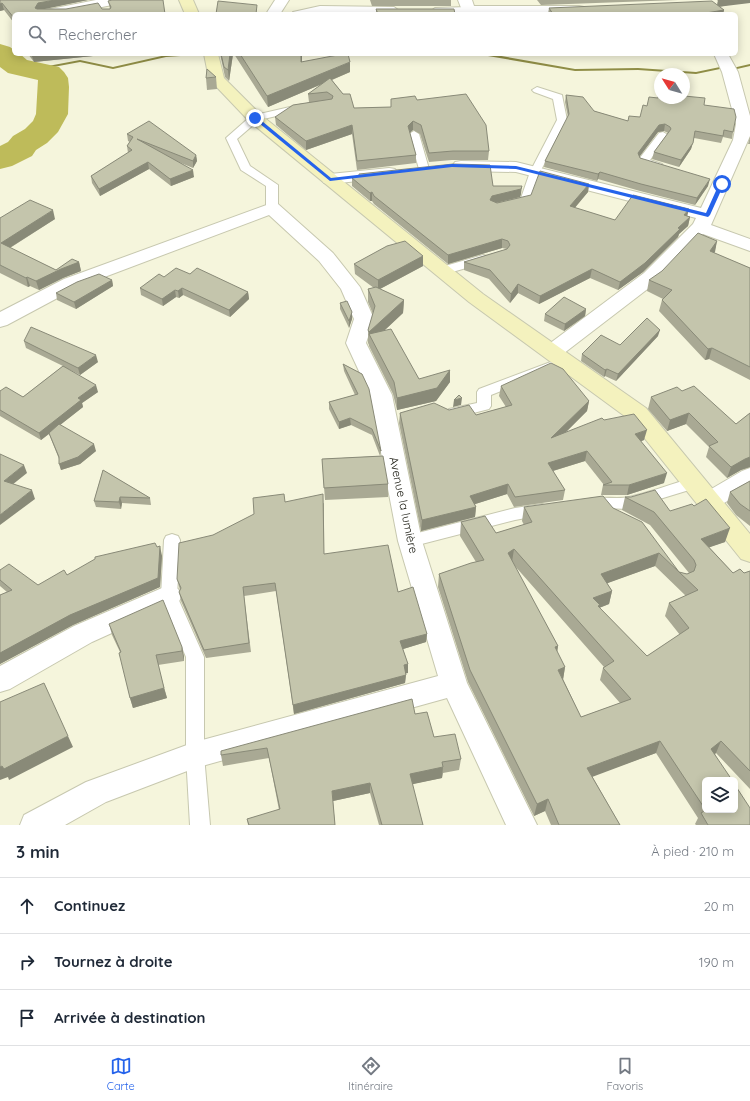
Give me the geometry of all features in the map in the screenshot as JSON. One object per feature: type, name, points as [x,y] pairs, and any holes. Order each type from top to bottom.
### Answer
[{"type":"street","points":[[65,12],[104,8],[117,0]]},
{"type":"street","points":[[186,0],[191,12]]},
{"type":"street","points":[[274,12],[282,0]]},
{"type":"street","points":[[467,5],[541,11],[594,9]]},
{"type":"street","points":[[212,56],[218,79],[255,118],[476,298],[638,414],[750,552]]},
{"type":"street","points":[[558,357],[651,277],[704,221],[714,182],[742,140],[744,124],[725,63]]},
{"type":"street","points":[[330,179],[436,168],[516,168],[535,172],[704,221],[750,245]]},
{"type":"street","points":[[0,320],[71,283],[272,208]]},
{"type":"street","name":"Avenue la lumière","points":[[272,208],[326,257],[350,288],[364,319],[356,343],[393,418],[410,541],[454,684],[522,825]]},
{"type":"street","points":[[709,501],[750,477]]},
{"type":"street","points":[[0,680],[83,634],[169,596]]},
{"type":"street","points":[[35,825],[96,792],[195,755],[454,684]]},
{"type":"lane","points":[[423,11],[467,5]]},
{"type":"lane","points":[[306,12],[320,9],[400,11]]},
{"type":"lane","points":[[504,205],[526,200],[535,172],[562,120],[558,97],[537,90]]},
{"type":"lane","points":[[272,208],[272,185],[245,168],[231,138],[255,118],[295,108],[314,106]]},
{"type":"lane","points":[[414,134],[436,168]]},
{"type":"lane","points":[[662,135],[643,161],[671,170]]},
{"type":"lane","points":[[442,271],[494,255]]},
{"type":"lane","points":[[442,411],[448,414],[484,406],[484,392],[558,357]]},
{"type":"lane","points":[[410,541],[515,514],[605,502],[627,504],[694,483]]},
{"type":"lane","points":[[605,502],[616,516]]},
{"type":"lane","points":[[172,540],[169,596],[195,657],[195,755],[200,825]]},
{"type":"building","points":[[0,0],[55,0],[38,3],[35,8],[66,9],[98,3],[102,9],[110,9],[111,7],[108,1],[112,0],[163,0],[165,12],[12,12],[12,16],[2,3],[0,4]]},
{"type":"building","points":[[218,1],[257,5],[256,12],[216,12]]},
{"type":"building","points":[[712,1],[724,10],[712,12],[552,12],[549,8]]},
{"type":"building","points":[[376,9],[454,9],[455,12],[377,12]]},
{"type":"building","points":[[221,56],[230,56],[228,70],[224,67]]},
{"type":"building","points":[[241,56],[301,56],[301,62],[332,56],[348,56],[350,62],[267,96]]},
{"type":"building","points":[[207,69],[216,77],[206,78]]},
{"type":"building","points":[[330,78],[343,94],[350,94],[354,108],[391,107],[391,99],[415,96],[417,100],[466,94],[486,125],[489,151],[429,153],[421,125],[413,121],[408,126],[416,155],[357,161],[352,125],[306,141],[275,117],[293,105],[332,99],[333,96],[327,92],[308,94]]},
{"type":"building","points":[[566,95],[583,97],[594,111],[628,121],[629,116],[640,117],[643,105],[647,106],[649,97],[654,98],[654,104],[690,104],[690,97],[705,98],[704,105],[734,109],[736,117],[733,132],[724,130],[723,136],[695,131],[693,143],[681,160],[654,152],[671,129],[665,124],[659,125],[638,153],[640,158],[710,179],[697,198],[600,172],[598,174],[545,161],[569,114]]},
{"type":"building","points":[[149,121],[196,155],[193,161],[137,139],[193,170],[170,179],[148,162],[99,189],[91,176],[132,150],[127,146],[133,137],[127,134]]},
{"type":"building","points":[[453,164],[490,165],[493,186],[522,186],[521,189],[492,196],[490,200],[497,203],[531,195],[540,171],[589,184],[570,206],[615,220],[633,195],[689,209],[684,215],[690,217],[678,228],[680,229],[645,263],[620,282],[592,269],[540,296],[518,284],[511,294],[490,270],[464,262],[507,249],[510,245],[508,241],[502,239],[448,255],[374,196],[372,192],[370,193],[352,178],[359,176],[359,174]]},
{"type":"building","points":[[30,200],[53,210],[1,243],[56,270],[72,259],[79,262],[36,281],[27,277],[26,278],[0,265],[0,218]]},
{"type":"building","points":[[698,233],[717,241],[710,251],[750,268],[750,367],[712,348],[708,349],[662,300],[672,290],[649,280],[662,271]]},
{"type":"building","points":[[405,241],[423,256],[378,280],[354,264],[387,246]]},
{"type":"building","points":[[176,268],[190,274],[197,268],[248,292],[229,310],[182,288],[178,291],[175,290],[162,299],[140,288],[159,274],[164,277]]},
{"type":"building","points":[[99,274],[112,280],[74,302],[56,293],[77,282]]},
{"type":"building","points":[[376,287],[404,300],[369,332],[368,330],[375,306],[368,289]]},
{"type":"building","points":[[564,297],[586,309],[565,324],[545,314]]},
{"type":"building","points":[[347,301],[352,312],[349,321],[340,303]]},
{"type":"building","points":[[647,318],[660,330],[618,374],[607,369],[605,370],[582,354],[601,335],[620,345]]},
{"type":"building","points":[[31,327],[96,355],[78,368],[24,341]]},
{"type":"building","points":[[391,329],[419,379],[450,370],[437,388],[397,398],[394,382],[369,334]]},
{"type":"building","points":[[551,363],[563,369],[589,401],[551,438],[602,418],[604,420],[634,414],[647,430],[635,434],[667,473],[629,485],[603,485],[612,482],[587,451],[548,463],[565,490],[515,497],[508,484],[470,496],[476,507],[422,520],[400,413],[434,403],[449,410],[469,405],[476,415],[512,405],[501,386]]},
{"type":"building","points":[[343,364],[362,374],[369,389],[381,451],[372,429],[350,418],[339,422],[329,402],[358,394]]},
{"type":"building","points":[[63,366],[96,385],[78,398],[81,400],[39,433],[0,410],[0,391],[6,387],[23,397]]},
{"type":"building","points":[[694,386],[736,424],[750,413],[750,457],[731,467],[709,446],[718,442],[689,413],[670,420],[651,397],[677,387],[682,391]]},
{"type":"building","points":[[459,395],[462,398],[454,400]]},
{"type":"building","points":[[59,424],[94,444],[78,457],[59,464],[59,457],[49,433]]},
{"type":"building","points":[[0,454],[24,465],[4,481],[32,490],[0,515]]},
{"type":"building","points":[[383,456],[388,484],[324,488],[322,459]]},
{"type":"building","points":[[103,470],[150,498],[120,497],[119,502],[94,501]]},
{"type":"building","points":[[750,481],[750,511],[740,504],[730,492]]},
{"type":"building","points":[[655,490],[670,511],[692,504],[694,506],[706,499],[730,528],[701,539],[733,573],[740,569],[744,573],[750,571],[750,771],[721,741],[711,749],[730,777],[702,777],[702,804],[660,741],[587,768],[620,825],[559,825],[548,799],[537,804],[470,670],[439,574],[484,560],[461,522],[485,516],[496,533],[532,522],[524,507],[603,496],[613,508],[642,522],[679,572],[687,574],[694,571],[696,565],[694,560],[654,512],[625,497],[631,497]],"holes":[[[514,549],[614,661],[603,668],[631,699],[581,717],[558,670],[565,667],[555,647],[558,646],[508,553]],[[659,553],[698,590],[669,603],[689,628],[647,656],[598,606],[600,605],[593,598],[612,591],[601,574]]]},
{"type":"building","points":[[284,494],[285,502],[323,494],[324,554],[388,545],[398,592],[413,587],[427,634],[400,641],[408,664],[404,665],[406,675],[293,705],[275,583],[243,587],[249,643],[204,650],[179,592],[181,588],[177,579],[179,543],[213,535],[254,514],[253,498]]},
{"type":"building","points":[[155,543],[157,547],[160,546],[158,578],[70,615],[0,653],[0,595],[12,590],[0,580],[0,570],[9,564],[38,585],[64,570],[67,575],[95,559],[95,557]]},
{"type":"building","points":[[163,600],[182,647],[182,651],[156,655],[164,688],[130,698],[119,653],[121,652],[109,624]]},
{"type":"building","points":[[44,683],[68,736],[4,769],[2,766],[0,767],[0,702]]},
{"type":"building","points":[[412,699],[415,714],[427,712],[434,737],[455,734],[461,759],[442,762],[443,767],[410,774],[423,825],[382,825],[370,783],[332,791],[335,825],[249,825],[247,819],[280,809],[267,748],[221,755],[221,751]]},
{"type":"building","points":[[738,790],[750,808],[750,825],[708,825],[701,813],[738,813]]},
{"type":"waterway","points":[[0,53],[18,67],[48,73],[53,78],[54,87],[52,114],[47,125],[36,136],[24,143],[20,149],[0,159]]},
{"type":"waterway","points":[[32,70],[80,61],[113,68],[166,56]]},
{"type":"waterway","points":[[494,56],[575,70],[638,69],[696,73],[720,68],[737,68],[750,65]]},
{"type":"route","points":[[255,118],[330,179],[452,166],[516,168],[708,215],[722,184]]}]
